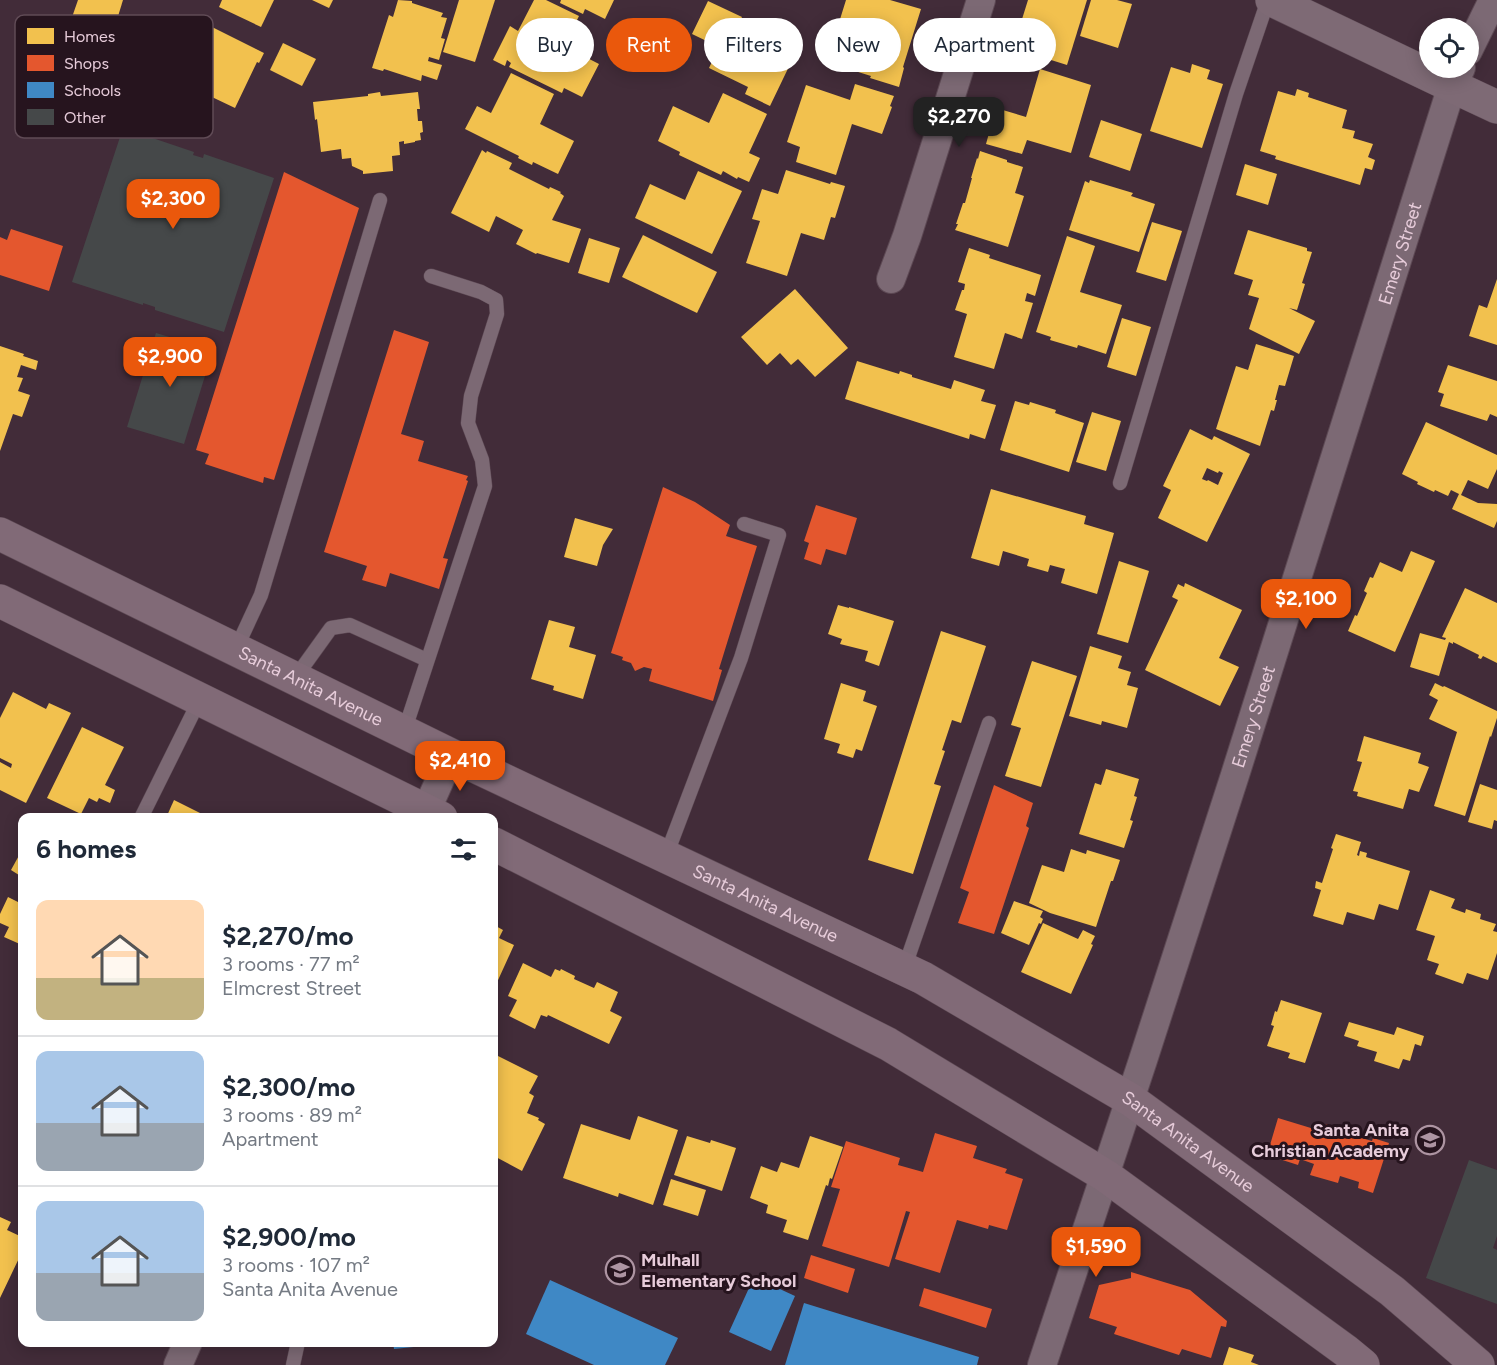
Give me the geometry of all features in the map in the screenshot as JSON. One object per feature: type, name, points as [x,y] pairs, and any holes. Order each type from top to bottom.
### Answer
[{"type":"main road","name":"Santa Anita Avenue","points":[[0,534],[451,755],[923,978],[1131,1100],[1392,1292],[1478,1365]]},
{"type":"main road","points":[[0,601],[426,813]]},
{"type":"main road","points":[[498,846],[888,1044],[1106,1176],[1363,1365]]},
{"type":"street","points":[[891,279],[907,236],[981,0]]},
{"type":"street","points":[[1270,0],[1419,62]]},
{"type":"street","points":[[1479,29],[1493,0]]},
{"type":"street","name":"Emery Street","points":[[1042,1365],[1131,1100],[1374,342],[1456,78]]},
{"type":"street","points":[[1457,78],[1497,107]]},
{"type":"street","points":[[431,813],[451,755]]},
{"type":"street","points":[[178,1365],[186,1347]]},
{"type":"lane","points":[[1120,483],[1236,94],[1270,0]]},
{"type":"lane","points":[[236,649],[261,595],[380,200]]},
{"type":"lane","points":[[404,732],[485,486],[482,460],[468,423],[471,396],[497,314],[496,300],[481,292],[431,276]]},
{"type":"lane","points":[[666,856],[741,658],[779,535],[744,525]]},
{"type":"lane","points":[[295,678],[331,628],[350,624],[427,660]]},
{"type":"lane","points":[[143,813],[200,699]]},
{"type":"lane","points":[[904,969],[989,723]]},
{"type":"lane","points":[[293,1365],[297,1347]]},
{"type":"building: Homes","points":[[78,0],[123,0],[118,15],[73,15]]},
{"type":"building: Homes","points":[[222,0],[274,0],[261,27],[219,7]]},
{"type":"building: Homes","points":[[312,0],[333,0],[329,8]]},
{"type":"building: Homes","points":[[398,0],[412,1],[412,3],[443,13],[441,17],[447,18],[441,38],[445,39],[439,60],[429,57],[428,61],[442,65],[437,80],[422,75],[421,81],[384,69],[383,71],[372,68],[389,15],[393,17]]},
{"type":"building: Homes","points":[[459,0],[495,0],[475,62],[443,52]]},
{"type":"building: Homes","points":[[534,0],[546,0],[579,16],[578,18],[525,18]]},
{"type":"building: Homes","points":[[561,0],[614,0],[605,19],[585,9],[583,14],[560,3]]},
{"type":"building: Homes","points":[[846,0],[890,0],[921,9],[918,18],[913,18],[913,35],[899,87],[858,72],[901,72],[901,18],[840,18]]},
{"type":"building: Homes","points":[[1028,0],[1087,0],[1067,65],[1056,62],[1056,18],[1022,18]]},
{"type":"building: Homes","points":[[1091,0],[1117,0],[1132,4],[1118,48],[1080,36]]},
{"type":"building: Homes","points":[[708,1],[742,17],[704,18],[704,40],[692,34]]},
{"type":"building: Homes","points":[[510,26],[516,30],[516,70],[509,67],[511,63],[507,60],[505,66],[493,60]]},
{"type":"building: Homes","points":[[213,28],[264,53],[259,63],[257,62],[235,108],[213,98]]},
{"type":"building: Homes","points":[[283,43],[316,59],[302,86],[270,70]]},
{"type":"building: Homes","points":[[594,61],[599,64],[582,97],[564,88],[562,93],[519,72],[594,72]]},
{"type":"building: Homes","points":[[1192,64],[1210,70],[1207,79],[1223,84],[1202,148],[1150,131],[1171,67],[1190,73]]},
{"type":"building: Homes","points":[[717,72],[786,72],[770,106],[745,94],[748,87]]},
{"type":"building: Homes","points":[[1039,72],[1050,72],[1091,85],[1071,153],[1027,140],[1022,154],[986,144],[996,108],[1026,117]]},
{"type":"building: Homes","points":[[511,73],[554,94],[540,124],[574,141],[558,174],[533,162],[532,165],[465,129],[477,106],[491,113]]},
{"type":"building: Homes","points":[[855,84],[894,96],[882,134],[852,124],[836,175],[796,162],[800,147],[787,142],[806,85],[850,100]]},
{"type":"building: Homes","points":[[1297,89],[1309,93],[1308,97],[1347,110],[1342,128],[1355,131],[1353,138],[1373,144],[1368,157],[1375,160],[1372,170],[1365,168],[1360,185],[1275,159],[1276,156],[1260,151],[1278,91],[1295,96]]},
{"type":"building: Homes","points":[[380,92],[381,96],[418,92],[420,109],[417,109],[418,121],[422,121],[423,132],[420,133],[421,140],[404,144],[404,141],[399,142],[400,155],[392,156],[393,171],[363,174],[363,171],[352,166],[351,158],[342,159],[341,149],[321,152],[313,102],[368,96],[368,94]]},
{"type":"building: Homes","points":[[723,93],[767,114],[749,153],[760,158],[749,182],[738,177],[737,179],[723,171],[721,175],[679,155],[680,152],[658,141],[673,106],[709,123]]},
{"type":"building: Homes","points":[[1101,120],[1142,134],[1130,171],[1089,157]]},
{"type":"building: Homes","points":[[482,150],[512,163],[509,169],[549,189],[550,187],[561,192],[564,196],[552,220],[581,229],[569,263],[536,254],[516,244],[523,230],[496,216],[489,232],[451,213]]},
{"type":"building: Homes","points":[[980,151],[1023,167],[1015,193],[1024,196],[1008,247],[955,230]]},
{"type":"building: Homes","points":[[1245,164],[1277,174],[1268,205],[1236,195]]},
{"type":"building: Homes","points":[[786,170],[830,184],[831,182],[845,186],[835,218],[831,217],[824,240],[801,233],[787,276],[746,263],[760,221],[752,219],[762,189],[778,194]]},
{"type":"building: Homes","points":[[698,171],[742,191],[712,254],[635,218],[650,184],[685,200]]},
{"type":"building: Homes","points":[[1090,180],[1133,193],[1131,196],[1155,204],[1139,252],[1069,230],[1085,181],[1089,183]]},
{"type":"building: Homes","points":[[1152,222],[1182,231],[1166,281],[1136,272]]},
{"type":"building: Homes","points":[[1248,230],[1307,248],[1307,251],[1312,252],[1302,283],[1305,284],[1297,310],[1289,308],[1315,321],[1299,354],[1249,329],[1259,298],[1248,295],[1253,280],[1234,274]]},
{"type":"building: Homes","points":[[643,235],[717,272],[697,313],[622,277]]},
{"type":"building: Homes","points":[[1067,236],[1095,246],[1080,292],[1122,305],[1106,354],[1078,345],[1077,348],[1050,340],[1051,337],[1036,332]]},
{"type":"building: Homes","points":[[589,238],[620,248],[609,283],[578,273]]},
{"type":"building: Homes","points":[[969,248],[990,255],[989,258],[1041,275],[1035,296],[1027,293],[1025,301],[1033,303],[1022,339],[1005,333],[994,369],[954,357],[967,314],[955,310],[962,290],[964,290],[965,284],[958,282]]},
{"type":"building: Homes","points":[[1497,279],[1497,345],[1469,336],[1479,305],[1487,308]]},
{"type":"building: Homes","points":[[795,289],[848,348],[815,377],[798,359],[791,365],[780,353],[767,365],[741,337]]},
{"type":"building: Homes","points":[[1122,318],[1151,327],[1136,376],[1107,367]]},
{"type":"building: Homes","points":[[1256,344],[1294,356],[1285,386],[1279,385],[1274,411],[1271,410],[1260,446],[1216,429],[1236,366],[1248,370]]},
{"type":"building: Homes","points":[[0,346],[38,361],[36,370],[21,365],[17,377],[23,378],[18,391],[30,395],[22,417],[13,414],[0,451]]},
{"type":"building: Homes","points":[[857,361],[899,374],[900,371],[951,389],[954,380],[985,390],[981,401],[996,405],[985,439],[970,434],[969,439],[845,399]]},
{"type":"building: Homes","points":[[1448,365],[1497,381],[1497,417],[1490,414],[1487,421],[1440,406],[1444,394],[1438,392]]},
{"type":"building: Homes","points":[[1015,401],[1029,405],[1030,402],[1056,410],[1055,413],[1084,423],[1069,472],[1000,450]]},
{"type":"building: Homes","points":[[1092,412],[1121,421],[1106,471],[1076,462]]},
{"type":"building: Homes","points":[[1426,422],[1497,455],[1497,469],[1488,489],[1468,480],[1461,495],[1478,503],[1497,504],[1497,521],[1494,528],[1452,509],[1459,494],[1451,490],[1448,496],[1435,490],[1434,492],[1402,474]]},
{"type":"building: Homes","points":[[1190,429],[1212,440],[1214,436],[1250,454],[1207,542],[1158,518],[1171,490],[1163,486]],"holes":[[[1207,468],[1218,473],[1219,471],[1223,473],[1218,485],[1202,479]]]},
{"type":"building: Homes","points":[[991,489],[1086,516],[1084,524],[1114,533],[1097,594],[1061,583],[1065,569],[1050,565],[1048,572],[1027,566],[1029,559],[1003,551],[999,566],[971,558]]},
{"type":"building: Homes","points":[[575,518],[613,529],[603,545],[597,566],[564,557]]},
{"type":"building: Homes","points":[[1411,551],[1435,561],[1395,652],[1348,631],[1367,593],[1364,591],[1370,577],[1373,578],[1380,562],[1402,572]]},
{"type":"building: Homes","points":[[1119,561],[1149,571],[1128,643],[1097,634]]},
{"type":"building: Homes","points":[[1185,583],[1242,610],[1219,658],[1239,667],[1220,706],[1145,670],[1178,600],[1172,597],[1178,584],[1184,587]]},
{"type":"building: Homes","points":[[1465,588],[1497,603],[1497,663],[1483,656],[1481,659],[1478,658],[1479,655],[1449,642],[1439,676],[1410,667],[1420,633],[1445,640],[1446,638],[1442,637]]},
{"type":"building: Homes","points":[[838,605],[894,621],[879,666],[865,661],[868,651],[840,644],[842,639],[828,634]]},
{"type":"building: Homes","points":[[549,620],[575,627],[569,647],[596,655],[583,699],[553,690],[554,686],[531,679]]},
{"type":"building: Homes","points":[[941,631],[986,646],[961,723],[952,720],[942,750],[945,751],[934,784],[941,786],[913,874],[868,860]]},
{"type":"building: Homes","points":[[1090,646],[1122,656],[1118,668],[1131,672],[1127,685],[1138,688],[1127,728],[1102,721],[1101,725],[1069,716]]},
{"type":"building: Homes","points":[[1032,661],[1077,676],[1041,787],[1005,776],[1021,728],[1011,725]]},
{"type":"building: Homes","points":[[841,683],[866,691],[863,701],[877,706],[862,751],[856,749],[853,758],[837,753],[840,744],[824,739]]},
{"type":"building: Homes","points":[[1435,683],[1497,711],[1497,718],[1465,816],[1434,806],[1457,732],[1429,719],[1438,700],[1429,695]]},
{"type":"building: Homes","points":[[13,692],[46,709],[49,703],[71,713],[26,803],[0,790],[0,762],[11,768],[12,764],[0,758],[0,718]]},
{"type":"building: Homes","points":[[82,727],[124,747],[105,785],[115,790],[110,803],[99,798],[97,802],[89,798],[82,813],[79,813],[47,798]]},
{"type":"building: Homes","points":[[1364,736],[1421,753],[1418,763],[1429,767],[1419,792],[1409,789],[1403,809],[1357,796],[1358,792],[1353,791],[1362,762],[1357,761]]},
{"type":"building: Homes","points":[[1106,769],[1139,779],[1134,796],[1137,797],[1130,820],[1133,821],[1124,848],[1079,834],[1095,783],[1101,785]]},
{"type":"building: Homes","points":[[1480,784],[1497,790],[1497,821],[1494,820],[1492,829],[1468,822]]},
{"type":"building: Homes","points":[[174,800],[200,813],[168,813]]},
{"type":"building: Homes","points":[[1336,834],[1361,842],[1357,855],[1359,856],[1360,851],[1367,853],[1366,857],[1410,871],[1398,910],[1379,904],[1374,920],[1347,912],[1343,925],[1313,916],[1321,890],[1315,888],[1316,881],[1322,883]]},
{"type":"building: Homes","points":[[1071,849],[1086,854],[1087,850],[1120,860],[1096,927],[1050,913],[1029,903],[1042,865],[1064,872]]},
{"type":"building: Homes","points":[[18,857],[18,874],[11,870]]},
{"type":"building: Homes","points":[[1430,890],[1455,899],[1451,908],[1465,913],[1466,909],[1481,914],[1480,919],[1496,924],[1493,931],[1497,932],[1497,953],[1488,980],[1467,973],[1463,984],[1435,974],[1439,964],[1427,960],[1435,936],[1416,930]]},
{"type":"building: Homes","points":[[8,897],[18,902],[18,943],[4,937],[9,927],[0,923],[0,914]]},
{"type":"building: Homes","points":[[1014,901],[1043,911],[1040,917],[1043,919],[1041,924],[1039,923],[1029,945],[1001,933]]},
{"type":"building: Homes","points":[[1043,923],[1078,939],[1083,930],[1095,936],[1071,994],[1021,972]]},
{"type":"building: Homes","points":[[498,927],[503,930],[499,938],[514,945],[498,980]]},
{"type":"building: Homes","points":[[523,963],[551,977],[555,969],[560,971],[561,969],[575,976],[574,979],[594,988],[597,982],[618,992],[610,1011],[622,1017],[609,1044],[548,1015],[547,1017],[541,1015],[535,1029],[509,1016],[517,1000],[508,996]]},
{"type":"building: Homes","points":[[1281,1000],[1322,1013],[1305,1063],[1288,1058],[1290,1053],[1267,1046],[1274,1026],[1271,1025],[1275,1011],[1277,1012]]},
{"type":"building: Homes","points":[[1349,1022],[1394,1035],[1397,1027],[1424,1036],[1421,1046],[1415,1044],[1410,1061],[1403,1059],[1399,1069],[1374,1061],[1377,1052],[1357,1046],[1359,1041],[1344,1036]]},
{"type":"building: Homes","points":[[498,1056],[538,1076],[529,1093],[534,1096],[527,1113],[539,1118],[538,1120],[545,1124],[522,1171],[498,1158]]},
{"type":"building: Homes","points":[[638,1116],[678,1130],[653,1205],[619,1193],[618,1197],[563,1178],[581,1124],[630,1140]]},
{"type":"building: Homes","points":[[687,1136],[710,1143],[711,1140],[736,1148],[722,1191],[674,1175]]},
{"type":"building: Homes","points":[[810,1136],[843,1147],[832,1179],[830,1178],[828,1186],[826,1185],[808,1240],[783,1232],[787,1220],[766,1213],[768,1205],[750,1198],[761,1166],[777,1172],[781,1162],[799,1168]]},
{"type":"building: Homes","points":[[671,1179],[706,1190],[698,1216],[663,1205]]},
{"type":"building: Homes","points":[[0,1217],[11,1222],[7,1230],[18,1235],[18,1260],[0,1298]]},
{"type":"building: Homes","points":[[1229,1347],[1254,1355],[1251,1362],[1259,1365],[1223,1365]]},
{"type":"building: Shops","points":[[284,172],[359,208],[274,480],[264,477],[263,483],[205,464],[209,454],[196,450]]},
{"type":"building: Shops","points":[[11,229],[63,246],[49,291],[0,275],[0,237],[7,240]]},
{"type":"building: Shops","points":[[394,330],[429,342],[401,434],[424,441],[418,461],[468,476],[443,558],[448,559],[439,589],[390,573],[386,587],[362,580],[367,566],[324,552]]},
{"type":"building: Shops","points":[[663,487],[695,502],[730,525],[726,536],[757,546],[719,669],[722,670],[713,701],[649,681],[652,669],[644,667],[635,671],[631,663],[622,660],[623,657],[611,653]]},
{"type":"building: Shops","points":[[816,505],[857,518],[846,555],[826,549],[821,565],[804,559],[809,543],[804,541]]},
{"type":"building: Shops","points":[[994,785],[1033,803],[1026,826],[1029,828],[994,934],[958,923],[969,892],[960,888]]},
{"type":"building: Shops","points":[[1278,1118],[1324,1132],[1326,1124],[1339,1128],[1337,1131],[1372,1141],[1373,1138],[1389,1143],[1373,1193],[1358,1188],[1359,1182],[1340,1176],[1338,1183],[1310,1175],[1314,1164],[1300,1159],[1298,1165],[1267,1155]]},
{"type":"building: Shops","points":[[935,1133],[977,1146],[973,1158],[1007,1169],[1005,1173],[1023,1179],[1007,1230],[989,1225],[988,1229],[957,1220],[940,1273],[895,1259],[910,1212],[906,1211],[889,1267],[822,1246],[840,1189],[831,1187],[846,1141],[900,1158],[898,1165],[923,1172]]},
{"type":"building: Shops","points":[[811,1255],[855,1269],[848,1293],[804,1278]]},
{"type":"building: Shops","points":[[1131,1272],[1190,1290],[1227,1321],[1226,1327],[1221,1326],[1211,1358],[1182,1349],[1179,1355],[1114,1334],[1117,1327],[1089,1318],[1099,1285],[1131,1278]]},
{"type":"building: Shops","points":[[924,1288],[992,1309],[986,1328],[919,1306]]},
{"type":"building: Schools","points":[[754,1277],[795,1296],[771,1351],[729,1332]]},
{"type":"building: Schools","points":[[550,1280],[678,1338],[665,1365],[594,1365],[526,1334]]},
{"type":"building: Schools","points":[[804,1303],[979,1357],[977,1365],[785,1365]]},
{"type":"building: Other","points":[[120,138],[153,138],[194,152],[193,155],[203,158],[204,154],[274,178],[224,332],[155,310],[155,307],[143,303],[143,305],[72,282]]},
{"type":"building: Other","points":[[156,333],[213,350],[184,444],[127,427]]},
{"type":"building: Other","points":[[1469,1160],[1497,1170],[1497,1236],[1493,1248],[1497,1250],[1497,1304],[1426,1278]]},
{"type":"place","name":"Santa Anita Christian Academy","points":[[1430,1140]]},
{"type":"place","name":"Mulhall Elementary School","points":[[620,1270]]}]
